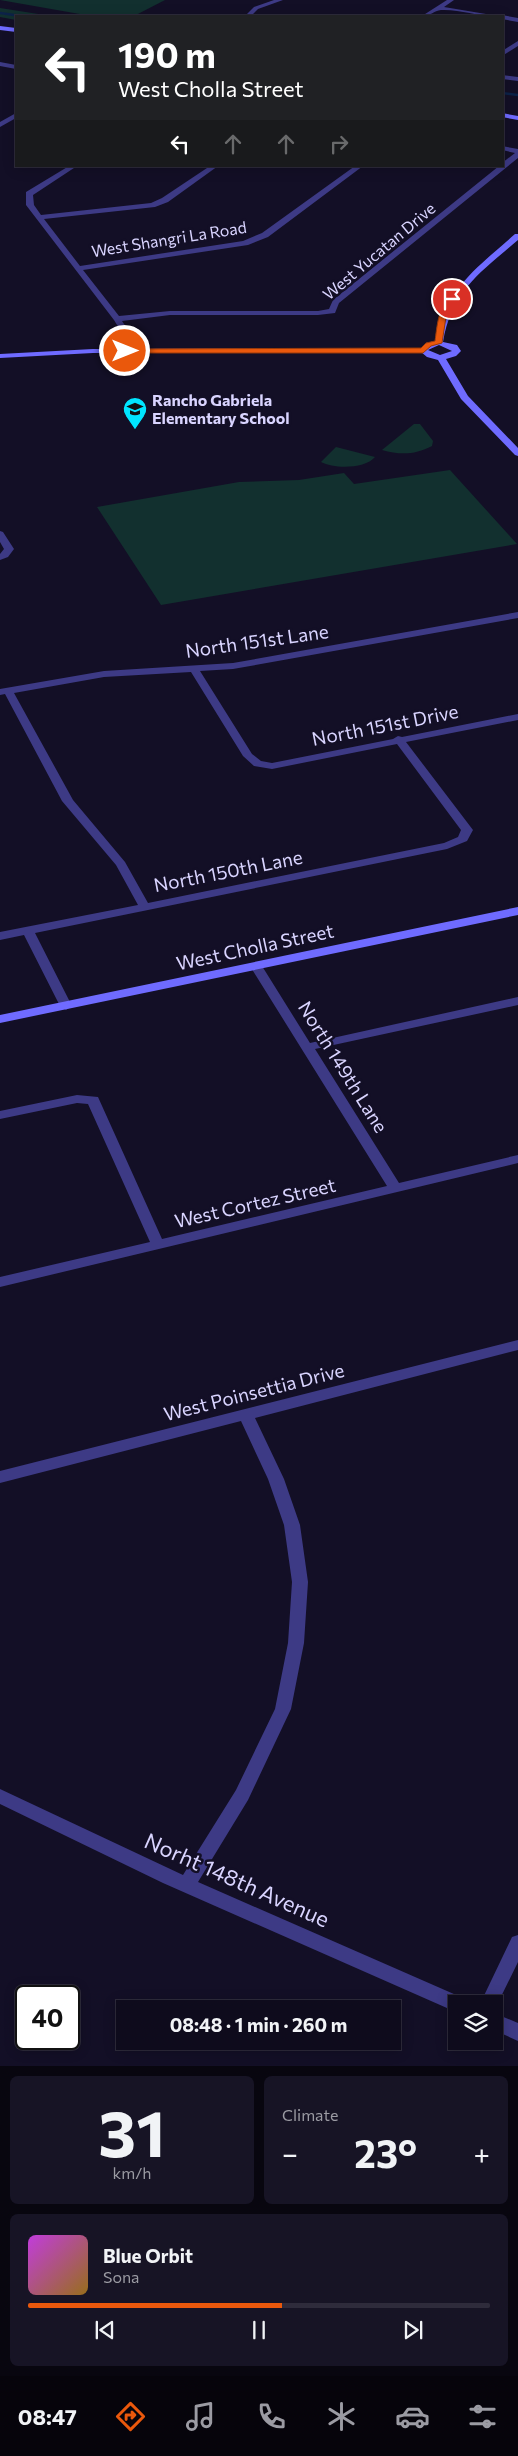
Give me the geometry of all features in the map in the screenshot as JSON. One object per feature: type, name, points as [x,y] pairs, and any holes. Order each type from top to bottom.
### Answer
[{"type":"street","points":[[249,15],[256,8],[280,0]]},
{"type":"street","points":[[427,15],[451,0]]},
{"type":"street","points":[[438,8],[488,15]]},
{"type":"street","points":[[504,17],[518,20]]},
{"type":"street","points":[[0,28],[15,30]]},
{"type":"street","points":[[0,34],[15,36]]},
{"type":"street","points":[[504,53],[518,43]]},
{"type":"street","points":[[0,64],[15,67]]},
{"type":"street","points":[[504,77],[518,80]]},
{"type":"street","points":[[504,108],[518,111]]},
{"type":"street","points":[[504,115],[518,118]]},
{"type":"street","points":[[3,123],[15,116]]},
{"type":"street","points":[[504,148],[518,152]]},
{"type":"street","name":"West Yucatan Drive","points":[[504,164],[518,152]]},
{"type":"street","points":[[72,167],[29,194],[30,206],[117,318],[124,330],[125,351]]},
{"type":"street","points":[[40,217],[152,204],[165,200],[214,167]]},
{"type":"street","name":"West Shangri La Road","points":[[79,268],[245,243],[265,235],[359,167]]},
{"type":"street","name":"West Yucatan Drive","points":[[117,318],[155,314],[318,313],[332,311],[336,302],[500,167]]},
{"type":"street","points":[[439,343],[442,317],[452,299],[469,279],[518,236]]},
{"type":"street","points":[[220,248],[229,256]]},
{"type":"street","points":[[0,356],[125,351],[423,350],[431,356],[441,357],[452,355],[457,351],[454,347],[439,343],[429,344],[423,350]]},
{"type":"street","points":[[441,357],[464,397],[516,448]]},
{"type":"street","points":[[0,534],[9,549],[3,556]]},
{"type":"street","name":"North 151st Lane","points":[[4,692],[104,674],[233,666],[518,615]]},
{"type":"street","name":"North 151st Drive","points":[[194,669],[248,756],[258,764],[272,766],[518,716]]},
{"type":"street","points":[[4,692],[68,801],[121,864],[145,907]]},
{"type":"street","name":"North 150th Lane","points":[[0,936],[448,846],[463,839],[467,830],[398,739]]},
{"type":"street","name":"West Cholla Street","points":[[0,1020],[518,911]]},
{"type":"street","points":[[28,931],[66,1006]]},
{"type":"street","name":"North 149th Lane","points":[[256,966],[396,1189]]},
{"type":"street","points":[[308,1047],[518,1001]]},
{"type":"street","points":[[0,1115],[77,1098],[94,1100],[158,1245]]},
{"type":"street","name":"West Cortez Street","points":[[0,1282],[396,1189],[518,1158]]},
{"type":"street","name":"West Poinsettia Drive","points":[[0,1478],[518,1345]]},
{"type":"street","points":[[187,1885],[242,1795],[283,1709],[296,1643],[300,1582],[292,1525],[276,1479],[246,1415]]},
{"type":"street","name":"Norht 148th Avenue","points":[[0,1796],[55,1824],[187,1885],[448,2000]]},
{"type":"street","points":[[493,1995],[518,1943]]},
{"type":"street","points":[[503,2025],[518,2032]]},
{"type":"green space","points":[[0,0],[165,0],[136,15],[85,15]]},
{"type":"green space","points":[[0,8],[45,15],[15,15],[15,20],[0,17]]},
{"type":"green space","points":[[414,424],[420,424],[433,441],[432,446],[420,451],[407,453],[382,450]]},
{"type":"green space","points":[[336,447],[375,457],[364,464],[349,467],[334,466],[321,462]]},
{"type":"green space","points":[[450,470],[517,544],[161,605],[97,507],[239,482],[299,480],[344,473],[354,484]]},
{"type":"waterway","points":[[0,13],[15,15]]},
{"type":"waterway","points":[[504,93],[518,95]]},
{"type":"place","name":"Rancho Gabriela Elementary School","points":[[135,430]]},
{"type":"route","points":[[125,351],[423,350],[429,344],[439,343],[442,317],[452,299]]}]
